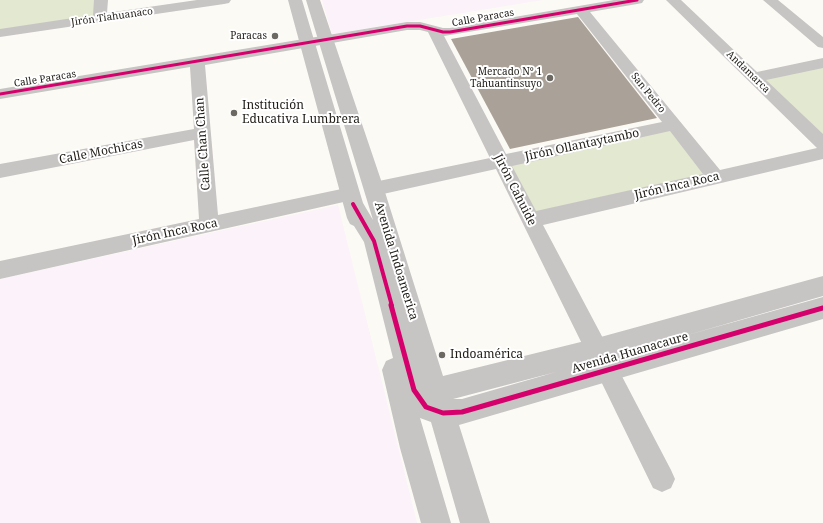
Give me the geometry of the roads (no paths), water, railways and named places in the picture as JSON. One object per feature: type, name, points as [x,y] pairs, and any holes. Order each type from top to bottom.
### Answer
[{"type":"street","points":[[100,18],[101,0]]},
{"type":"street","name":"Jirón Tiahuanaco","points":[[0,33],[193,2],[224,0]]},
{"type":"street","name":"Avenida Indoamerica","points":[[295,0],[316,43],[374,189],[475,523]]},
{"type":"street","name":"Avenida Indoamerica","points":[[313,0],[316,43],[352,199],[414,448],[436,523]]},
{"type":"street","name":"Calle Paracas","points":[[0,94],[316,43],[407,26],[420,26],[433,30],[450,32],[638,0]]},
{"type":"street","name":"Andamarca","points":[[673,0],[823,144]]},
{"type":"street","points":[[770,0],[823,44]]},
{"type":"street","name":"San Pedro","points":[[580,9],[716,177]]},
{"type":"street","name":"Jirón Cahuide","points":[[433,30],[662,479]]},
{"type":"street","name":"Calle Chan Chan","points":[[197,62],[209,225]]},
{"type":"street","points":[[754,78],[823,63]]},
{"type":"street","name":"Jirón Ollantaytambo","points":[[374,189],[673,125]]},
{"type":"street","name":"Calle Mochicas","points":[[0,171],[202,133]]},
{"type":"street","name":"Jirón Inca Roca","points":[[530,220],[823,153]]},
{"type":"street","points":[[352,199],[374,241],[414,390],[426,407],[439,401]]},
{"type":"street","name":"Jirón Inca Roca","points":[[0,270],[209,225],[352,199]]},
{"type":"street","name":"Avenida Huanacaure","points":[[439,401],[462,412],[602,360],[823,286]]},
{"type":"street","name":"Avenida Huanacaure","points":[[602,360],[823,308]]},
{"type":"place","name":"Paracas","points":[[275,36]]},
{"type":"place","name":"Mercado N° 1 Tahuantinsuyo","points":[[550,78]]},
{"type":"place","name":"Institución Educativa Lumbrera","points":[[234,113]]},
{"type":"place","name":"Indoamérica","points":[[442,355]]}]
